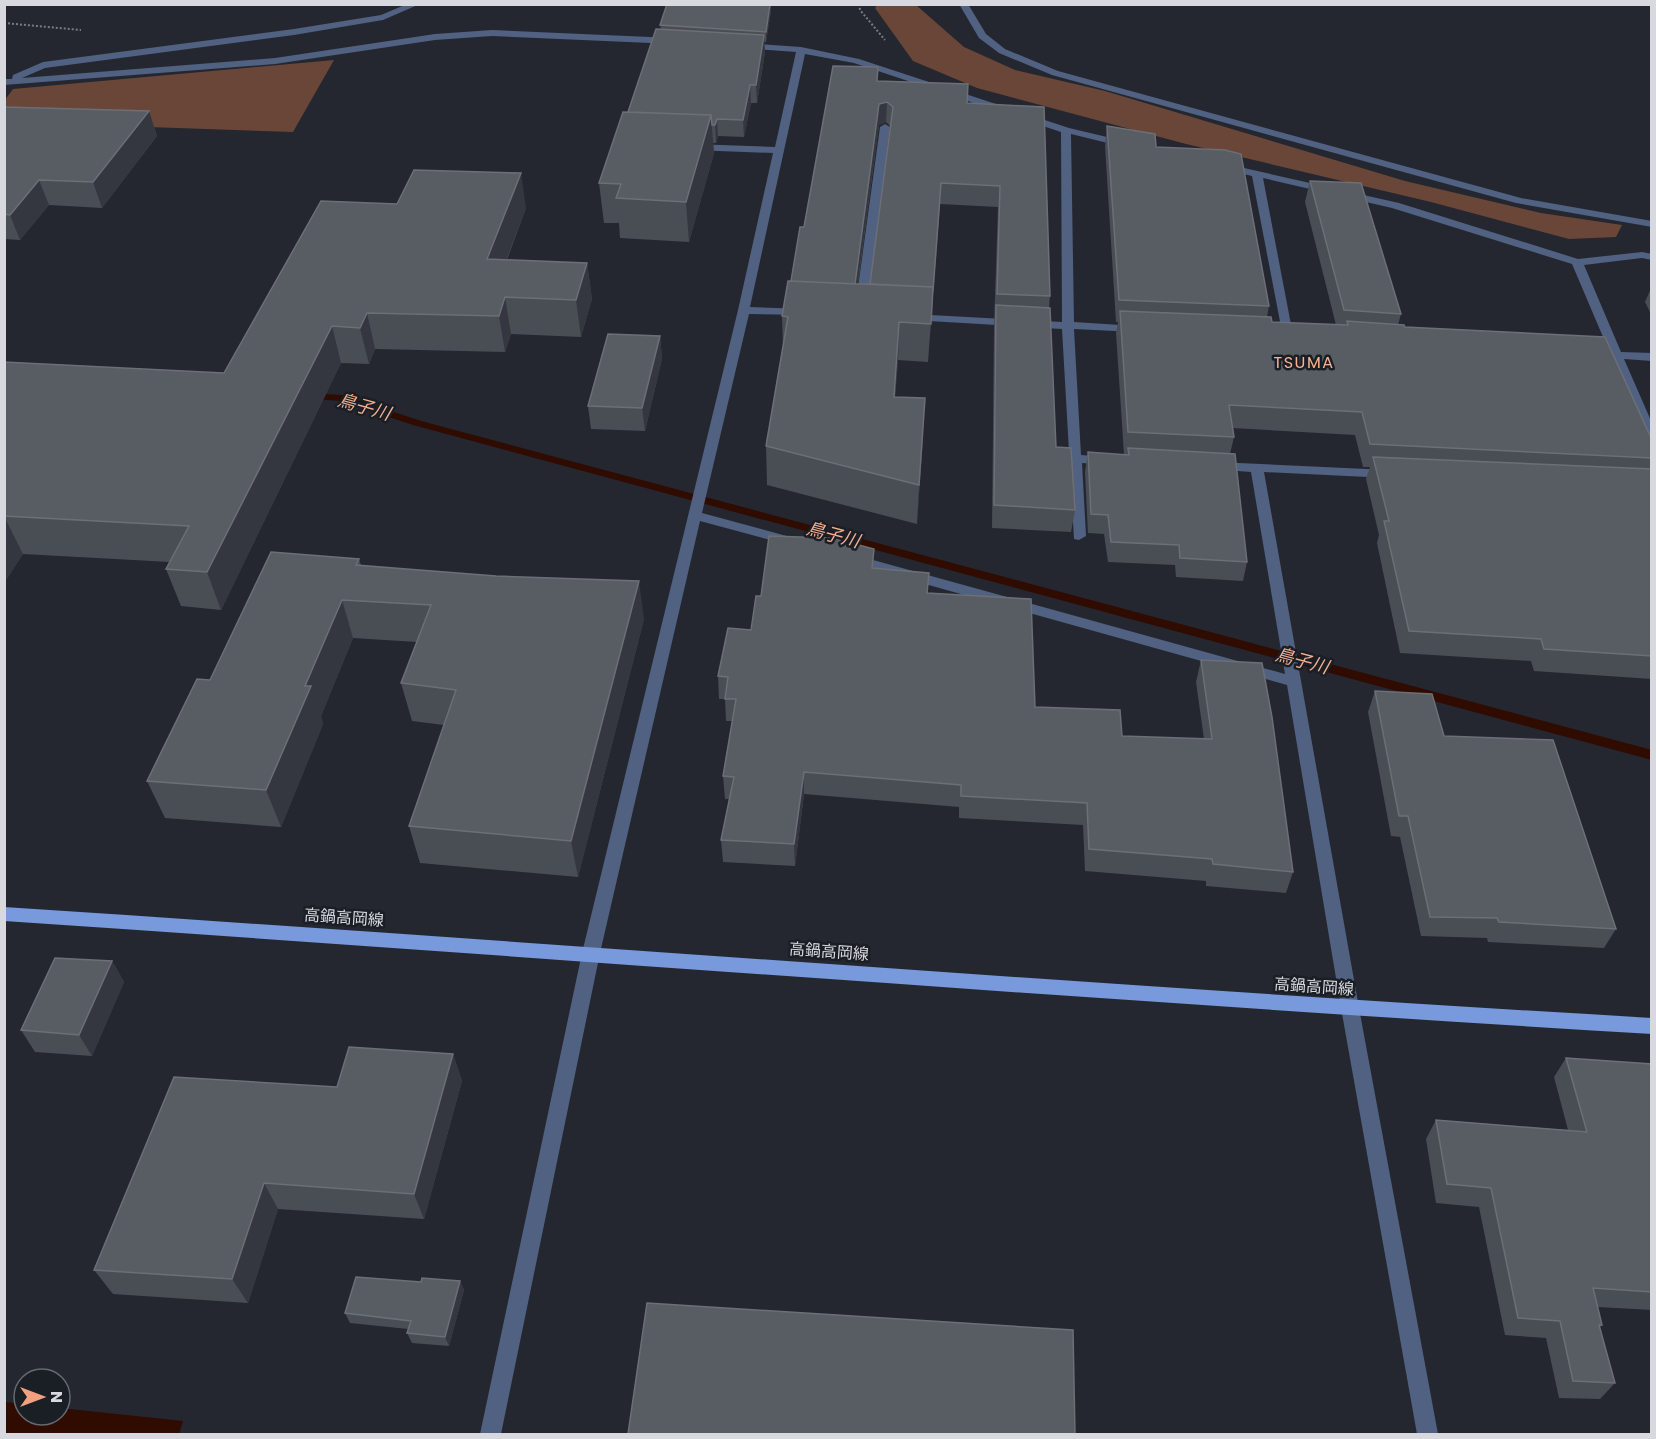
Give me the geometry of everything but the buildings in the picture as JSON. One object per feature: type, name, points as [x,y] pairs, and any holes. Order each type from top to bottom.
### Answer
[{"type":"main road","name":"高鍋高岡線","points":[[4,914],[591,953],[1350,1008],[1652,1026]]},
{"type":"street","points":[[416,4],[383,17],[294,32],[43,65],[4,82],[275,61],[435,37],[480,34],[685,41]]},
{"type":"street","points":[[963,4],[982,36],[1002,51],[1055,73],[1520,201],[1652,224]]},
{"type":"street","points":[[731,45],[801,50],[881,67],[1066,130],[1134,146]]},
{"type":"street","points":[[490,1434],[591,953],[744,310],[801,50]]},
{"type":"street","points":[[861,314],[885,127]]},
{"type":"street","points":[[1066,130],[1068,326],[1079,536]]},
{"type":"street","points":[[684,147],[779,150]]},
{"type":"street","points":[[1212,164],[1395,205],[1576,262],[1642,255],[1652,257]]},
{"type":"street","points":[[1257,174],[1287,335]]},
{"type":"street","points":[[1576,262],[1652,439]]},
{"type":"street","points":[[744,310],[814,312]]},
{"type":"street","points":[[895,316],[1149,330]]},
{"type":"street","points":[[1594,354],[1652,357]]},
{"type":"street","points":[[1075,459],[1121,461]]},
{"type":"street","points":[[1200,465],[1401,474]]},
{"type":"street","points":[[1257,468],[1350,1008],[1428,1434]]},
{"type":"street","points":[[694,515],[798,544]]},
{"type":"street","points":[[844,557],[1294,682]]},
{"type":"shaded area","points":[[877,5],[916,5],[964,47],[1015,70],[1105,91],[1405,181],[1541,213],[1622,225],[1616,237],[1569,239],[1431,202],[1186,144],[977,88],[913,61],[875,8]]},
{"type":"shaded area","points":[[334,60],[293,132],[5,122],[4,101],[13,89]]},
{"type":"shaded area","points":[[5,1402],[12,1403],[12,1427],[72,1427],[72,1409],[183,1421],[179,1434],[5,1434]]},
{"type":"waterway","name":"鳥子川","points":[[306,396],[342,398],[417,423],[1652,755]]},
{"type":"district","name":"TSUMA","points":[[1304,362]]}]
